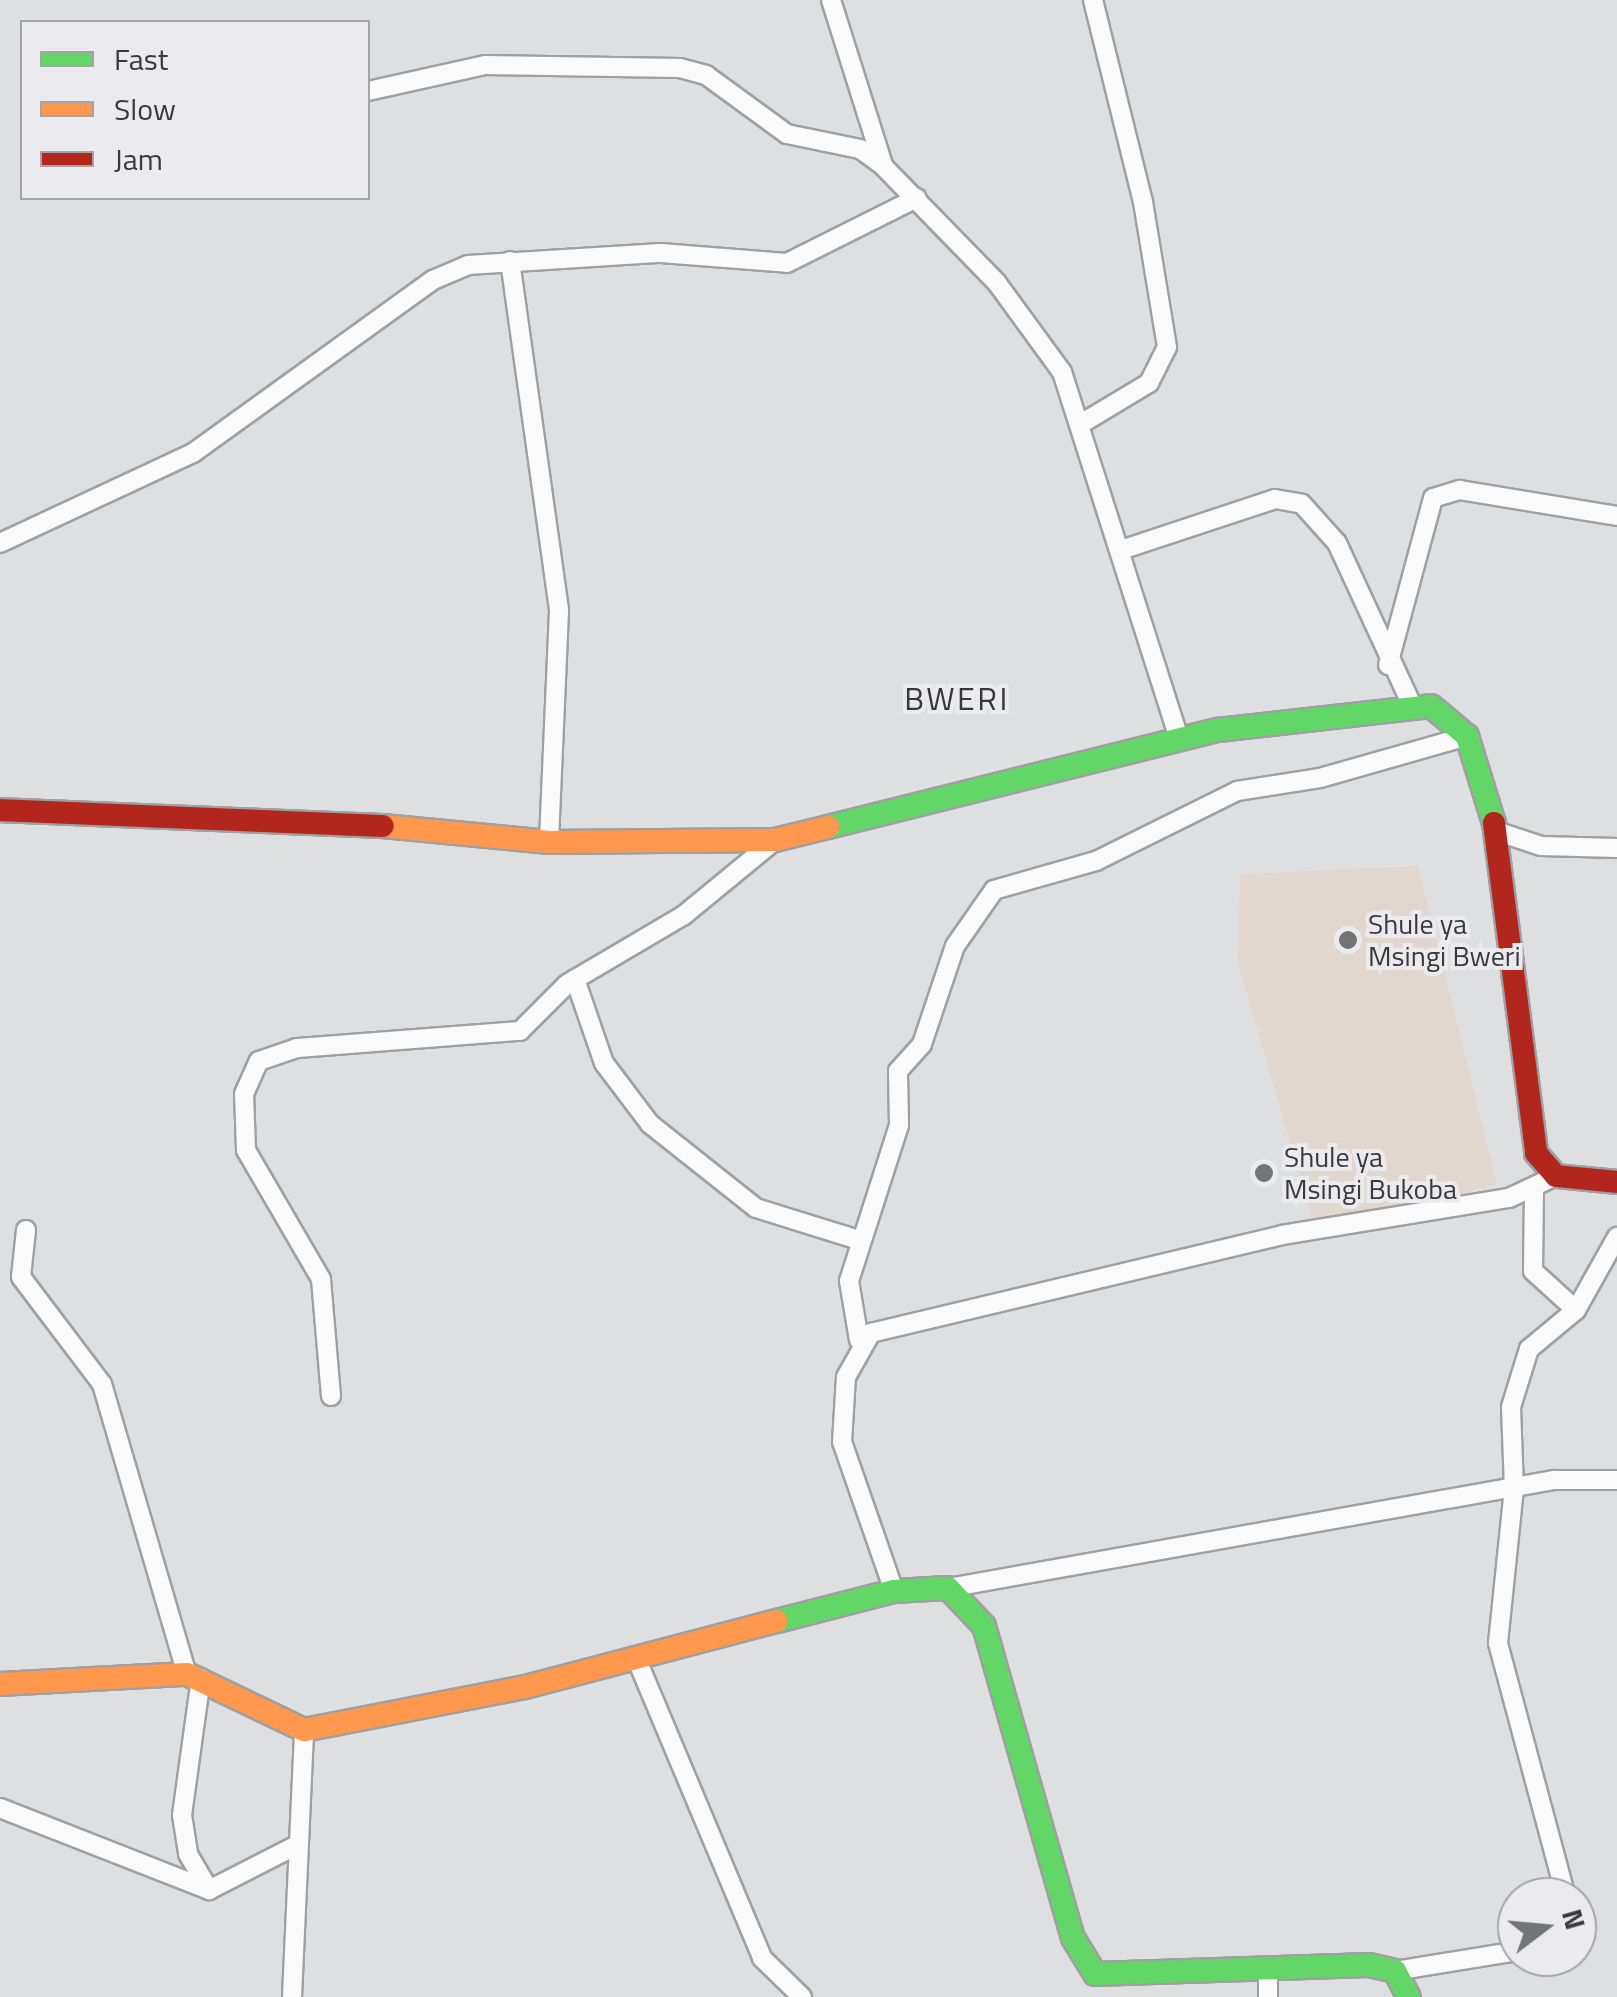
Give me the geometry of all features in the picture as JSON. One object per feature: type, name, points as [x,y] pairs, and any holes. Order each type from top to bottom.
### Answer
[{"type":"street","points":[[831,0],[883,166]]},
{"type":"street","points":[[1084,422],[1149,383],[1167,347],[1093,0]]},
{"type":"street","points":[[370,91],[484,65],[680,68],[706,74],[787,134],[860,149],[883,166],[998,282],[1062,372],[1084,422],[1179,738]]},
{"type":"street","points":[[0,543],[192,453],[434,280],[510,261],[660,253],[787,263],[917,198]]},
{"type":"street","points":[[510,261],[559,611],[548,842]]},
{"type":"street","points":[[1388,665],[1433,498],[1460,490],[1617,516]]},
{"type":"street","points":[[1121,550],[1275,498],[1302,504],[1338,543],[1388,665],[1412,705]]},
{"type":"street","points":[[0,810],[336,822],[548,842],[775,840],[1179,738],[1412,705],[1444,713],[1467,736],[1496,831],[1530,1128],[1556,1176],[1582,1186],[1617,1182]]},
{"type":"street","points":[[894,1591],[842,1442],[859,1340],[849,1282],[859,1240],[899,1125],[898,1071],[922,1044],[955,946],[994,890],[1016,876],[1096,862],[1237,791],[1320,778],[1467,736]]},
{"type":"street","points":[[1496,831],[1541,846],[1617,848]]},
{"type":"street","points":[[332,1396],[321,1278],[246,1150],[248,1076],[274,1052],[297,1048],[504,1037],[533,1024],[575,979],[684,914],[775,840]]},
{"type":"street","points":[[575,979],[604,1063],[650,1124],[756,1208],[859,1240]]},
{"type":"street","points":[[859,1340],[892,1324],[1069,1282],[1534,1190],[1556,1176]]},
{"type":"street","points":[[1534,1190],[1532,1271],[1576,1310]]},
{"type":"street","points":[[26,1230],[21,1277],[102,1384],[194,1676],[182,1815],[188,1854],[209,1890]]},
{"type":"street","points":[[1561,1877],[1498,1643],[1514,1489],[1515,1374],[1529,1349],[1576,1310],[1617,1237]]},
{"type":"street","points":[[0,1684],[194,1676],[304,1730],[637,1660],[894,1591],[948,1588],[1514,1489],[1617,1480]]},
{"type":"street","points":[[948,1588],[984,1626],[1083,1960],[1118,1978],[1395,1971],[1497,1954]]},
{"type":"street","points":[[637,1660],[762,1958],[802,1997]]},
{"type":"street","points":[[292,1997],[304,1730]]},
{"type":"street","points":[[0,1808],[209,1890],[299,1844]]},
{"type":"street","points":[[1395,1971],[1409,1997]]},
{"type":"street","points":[[1268,1972],[1268,1997]]},
{"type":"shaded area","points":[[1418,866],[1497,1184],[1316,1230],[1238,964],[1240,874]]},
{"type":"traffic: fast","points":[[828,827],[1218,730],[1431,706],[1467,736],[1494,823]]},
{"type":"traffic: fast","points":[[777,1621],[894,1591],[948,1588],[984,1626],[1073,1938],[1095,1974],[1369,1965],[1395,1971],[1409,1997]]},
{"type":"traffic: slow","points":[[383,826],[549,842],[775,840],[828,827]]},
{"type":"traffic: slow","points":[[0,1684],[187,1674],[304,1730],[525,1687],[777,1621]]},
{"type":"traffic: jam","points":[[0,810],[383,826]]},
{"type":"traffic: jam","points":[[1494,823],[1536,1153],[1556,1176],[1617,1182]]},
{"type":"place","name":"Shule ya Msingi Bweri","points":[[1348,940]]},
{"type":"place","name":"Shule ya Msingi Bukoba","points":[[1264,1173]]},
{"type":"district","name":"BWERI","points":[[957,698]]}]
